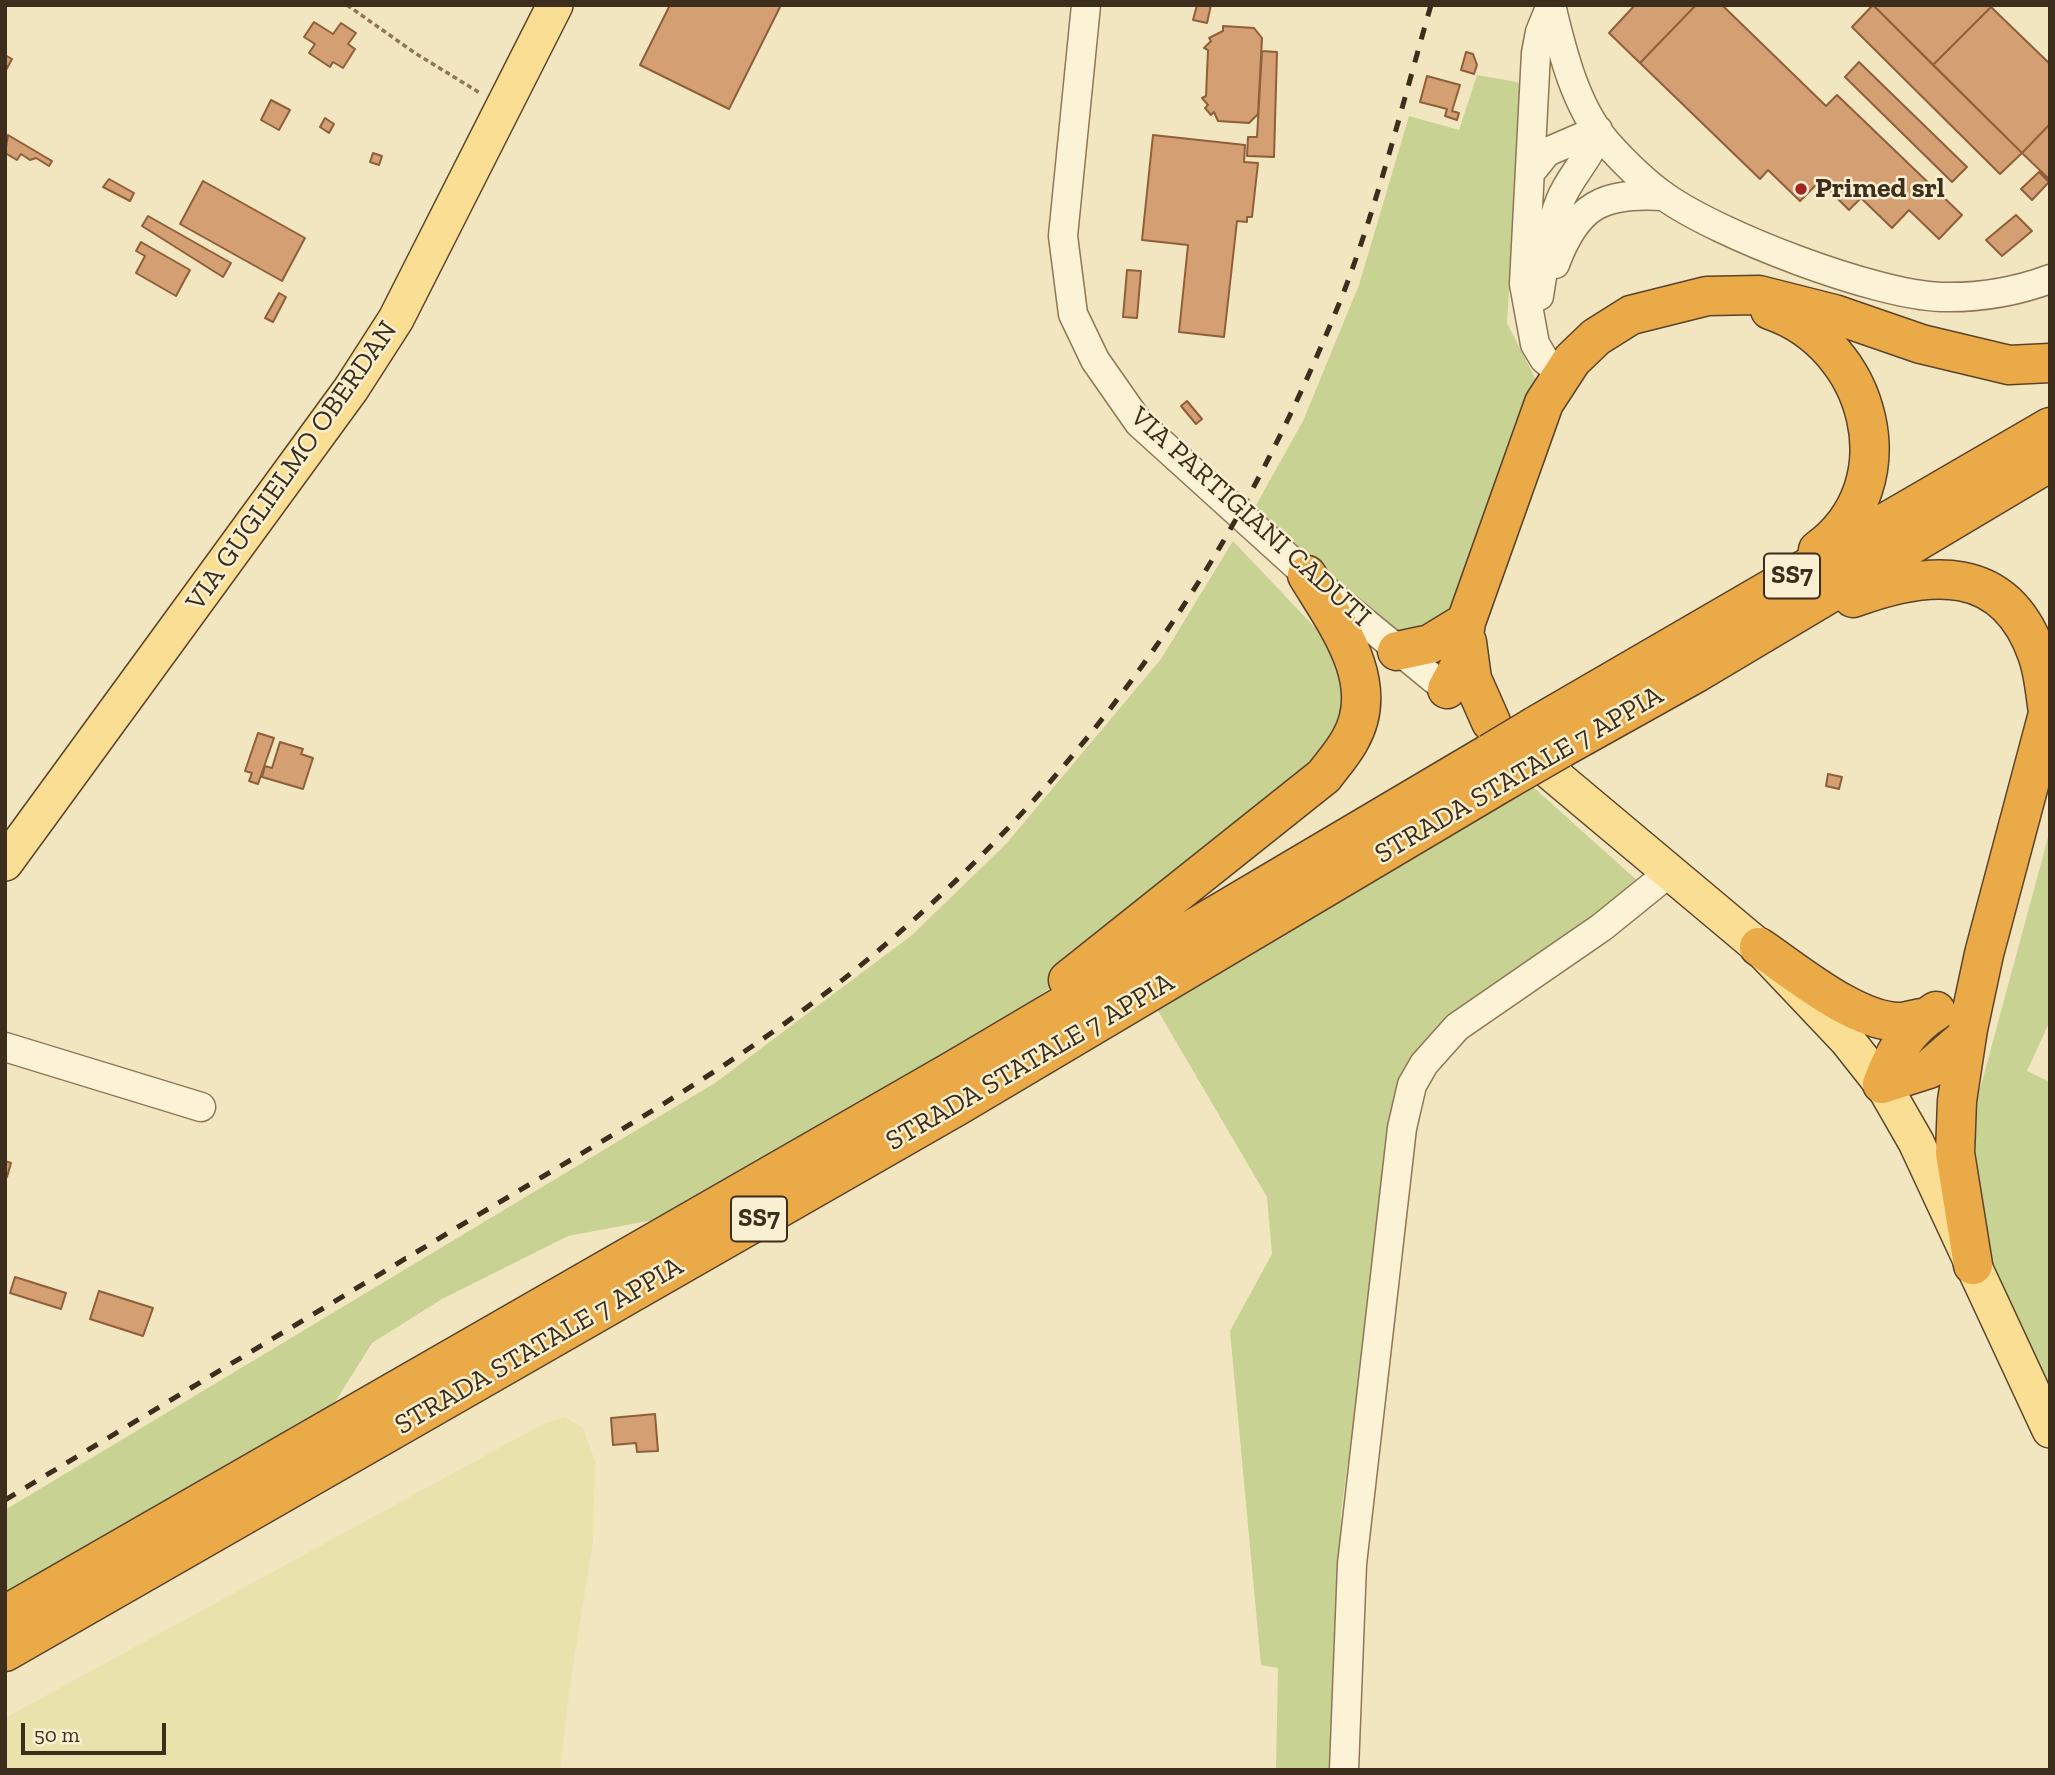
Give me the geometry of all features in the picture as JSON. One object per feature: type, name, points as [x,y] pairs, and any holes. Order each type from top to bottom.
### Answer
[{"type":"highway","points":[[1441,684],[1460,665],[1466,622],[1525,448],[1544,403],[1562,374],[1597,337],[1631,315],[1677,302],[1725,295],[1759,295],[1921,344],[2009,365],[2050,363]]},
{"type":"highway","points":[[1657,653],[1831,540],[1869,477],[1870,441],[1863,403],[1848,370],[1814,336],[1776,313],[1725,295]]},
{"type":"highway","name":"STRADA STATALE 7 APPIA","points":[[1547,738],[1657,653],[2050,427]]},
{"type":"highway","name":"STRADA STATALE 7 APPIA","points":[[5,1615],[954,1070],[1496,751],[1547,738],[1698,672],[2050,462]]},
{"type":"highway","points":[[954,1070],[1324,776],[1351,739],[1360,706],[1359,671],[1346,639],[1307,575]]},
{"type":"highway","points":[[1698,672],[1735,663],[1849,600],[1891,584],[1915,579],[1958,580],[1998,597],[2019,616],[2038,655],[2049,709],[1984,954],[1957,1101],[1955,1153],[1973,1265]]},
{"type":"highway","points":[[1397,651],[1430,644],[1466,622]]},
{"type":"highway","points":[[1466,622],[1472,679],[1496,751]]},
{"type":"highway","name":"STRADA STATALE 7 APPIA","points":[[5,1652],[959,1105],[1496,751]]},
{"type":"highway","points":[[1759,947],[1832,996],[1874,1017],[1900,1022],[1927,1017]]},
{"type":"highway","points":[[1882,1084],[1891,1060],[1908,1034],[1958,991],[1984,954]]},
{"type":"highway","points":[[1882,1084],[1900,1081],[1928,1069],[1967,1036]]},
{"type":"main road","name":"VIA GUGLIELMO OBERDAN","points":[[5,863],[351,389],[396,319],[555,5]]},
{"type":"main road","points":[[1441,684],[1496,751],[1670,872],[1759,947],[1847,1040],[1882,1084],[1916,1142],[2050,1430]]},
{"type":"street","name":"VIA PARTIGIANI CADUTI","points":[[1086,5],[1063,236],[1073,314],[1095,360],[1139,423],[1307,575],[1397,651],[1441,684]]},
{"type":"street","points":[[1551,5],[1565,62],[1598,130],[1628,164],[1664,196],[1721,227],[1871,285],[1940,297],[2014,292],[2050,279]]},
{"type":"street","points":[[1551,5],[1540,32],[1536,53],[1524,284],[1544,359],[1562,374]]},
{"type":"street","points":[[1530,173],[1547,152],[1598,130]]},
{"type":"street","points":[[1534,327],[1550,233],[1560,198],[1589,156],[1598,130]]},
{"type":"street","points":[[1534,327],[1562,244],[1579,218],[1596,205],[1620,195],[1664,196]]},
{"type":"street","points":[[1344,1770],[1353,1551],[1399,1155],[1412,1085],[1424,1064],[1457,1027],[1602,927],[1670,872]]},
{"type":"street","points":[[5,1046],[201,1107]]},
{"type":"path","points":[[347,5],[415,53],[503,107]]},
{"type":"shaded area","points":[[565,1417],[583,1428],[595,1461],[593,1542],[571,1678],[560,1770],[5,1770],[5,1718],[545,1423]]},
{"type":"green space","points":[[1477,75],[1522,83],[1507,323],[1536,380],[1452,624],[1394,639],[1255,507],[1303,421],[1359,285],[1409,116],[1459,130]]},
{"type":"green space","points":[[1233,541],[1342,656],[1349,700],[1337,748],[1063,978],[959,1055],[809,1142],[653,1220],[568,1236],[442,1299],[372,1343],[335,1402],[200,1497],[5,1610],[5,1510],[715,1083],[912,935],[1006,844],[1161,659]]},
{"type":"green space","points":[[1532,786],[1640,883],[1462,1013],[1400,1075],[1341,1513],[1335,1770],[1276,1770],[1278,1668],[1261,1665],[1230,1331],[1272,1254],[1267,1197],[1154,1004]]},
{"type":"green space","points":[[2050,830],[2050,1021],[2027,1071],[2050,1082],[2050,1401],[1994,1288],[1967,1158],[1976,1104]]},
{"type":"building","points":[[670,5],[781,5],[729,109],[640,65]]},
{"type":"building","points":[[1197,5],[1211,5],[1207,23],[1193,20]]},
{"type":"building","points":[[1635,5],[1696,5],[1640,63],[1609,33]]},
{"type":"building","points":[[1696,5],[1722,5],[1826,106],[1837,95],[1962,215],[1939,239],[1909,210],[1892,228],[1861,198],[1849,210],[1820,181],[1800,201],[1768,170],[1760,179],[1640,63]]},
{"type":"building","points":[[1873,5],[1990,5],[1991,7],[1933,65]]},
{"type":"building","points":[[1873,5],[2022,153],[2000,174],[1852,27]]},
{"type":"building","points":[[1991,7],[2050,64],[2050,124],[2022,153],[1933,65]]},
{"type":"building","points":[[314,22],[333,34],[341,23],[356,33],[348,44],[355,49],[343,68],[333,62],[330,67],[309,53],[315,44],[304,37]]},
{"type":"building","points":[[1223,26],[1254,28],[1262,38],[1258,114],[1249,123],[1218,121],[1214,112],[1211,115],[1205,108],[1208,105],[1202,98],[1206,96],[1208,50],[1204,48],[1211,41],[1209,38],[1223,31]]},
{"type":"building","points":[[1262,51],[1277,52],[1274,157],[1247,156],[1248,137],[1257,137]]},
{"type":"building","points":[[1466,52],[1473,54],[1477,65],[1474,74],[1461,70]]},
{"type":"building","points":[[5,55],[12,59],[5,72]]},
{"type":"building","points":[[1859,62],[1967,167],[1952,182],[1845,77]]},
{"type":"building","points":[[1427,76],[1460,85],[1452,111],[1459,113],[1457,120],[1445,116],[1447,109],[1420,102]]},
{"type":"building","points":[[271,100],[290,110],[279,130],[261,120]]},
{"type":"building","points":[[325,118],[334,124],[329,133],[320,127]]},
{"type":"building","points":[[2050,124],[2050,180],[2022,153]]},
{"type":"building","points":[[8,135],[52,161],[49,166],[36,158],[30,160],[21,154],[17,160],[5,153]]},
{"type":"building","points":[[1153,135],[1245,145],[1244,162],[1258,163],[1252,217],[1247,217],[1247,222],[1237,221],[1224,337],[1179,332],[1188,245],[1142,240]]},
{"type":"building","points":[[373,153],[382,156],[379,165],[370,162]]},
{"type":"building","points":[[2039,172],[2049,182],[2032,200],[2021,189]]},
{"type":"building","points":[[109,179],[134,193],[130,201],[103,187]]},
{"type":"building","points":[[203,181],[305,238],[282,281],[180,224]]},
{"type":"building","points":[[2016,215],[2032,231],[2002,256],[1986,240]]},
{"type":"building","points":[[148,216],[231,263],[223,277],[142,226]]},
{"type":"building","points":[[141,242],[190,270],[176,296],[136,273],[145,256],[136,251]]},
{"type":"building","points":[[1127,270],[1141,271],[1137,318],[1123,317]]},
{"type":"building","points":[[279,293],[286,297],[273,322],[265,318]]},
{"type":"building","points":[[1187,401],[1202,419],[1196,424],[1181,406]]},
{"type":"building","points":[[258,733],[274,738],[258,784],[249,781],[252,773],[245,771]]},
{"type":"building","points":[[280,742],[303,749],[301,754],[313,758],[303,789],[262,777],[265,766],[272,768]]},
{"type":"building","points":[[1828,774],[1842,777],[1839,789],[1826,786]]},
{"type":"building","points":[[5,1161],[11,1163],[7,1177],[5,1176]]},
{"type":"building","points":[[15,1277],[66,1293],[61,1309],[10,1293]]},
{"type":"building","points":[[99,1291],[153,1308],[143,1336],[90,1319]]},
{"type":"building","points":[[655,1414],[658,1451],[637,1452],[636,1443],[613,1445],[611,1418]]},
{"type":"railway","points":[[5,1500],[695,1084],[831,989],[894,937],[1013,823],[1119,698],[1167,631],[1211,562],[1265,466],[1311,369],[1356,259],[1431,5]]},
{"type":"place","name":"Primed srl","points":[[1801,189]]}]
